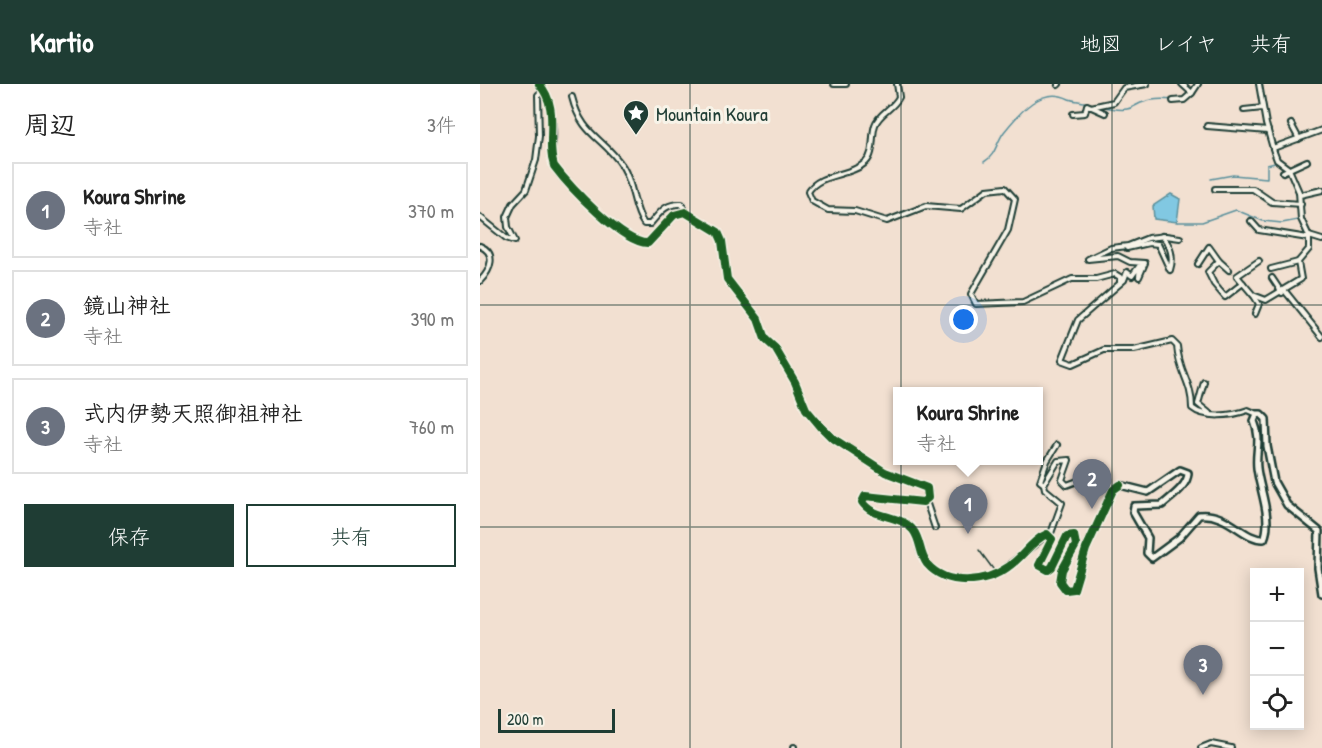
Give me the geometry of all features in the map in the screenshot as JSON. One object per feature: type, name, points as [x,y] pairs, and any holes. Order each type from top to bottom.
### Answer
[{"type":"main road","points":[[1120,485],[1148,492],[1180,470],[1188,473],[1188,480],[1184,485],[1162,505],[1134,506],[1133,512],[1148,538],[1147,553],[1152,558],[1179,537],[1199,515],[1217,516],[1250,536],[1264,539],[1266,519],[1256,465],[1260,445],[1254,421],[1257,414],[1261,414],[1266,419],[1268,454],[1279,490],[1287,505],[1319,531],[1318,568],[1322,594]]},
{"type":"street","points":[[539,84],[544,89],[553,119],[554,166],[586,201],[626,234],[643,243],[648,243],[674,215],[685,212]]},
{"type":"street","points":[[834,84],[846,84]]},
{"type":"street","points":[[897,84],[899,97],[878,119],[868,160],[857,168],[819,181],[808,192],[812,201],[828,210],[855,211],[887,221],[926,206],[961,209],[987,190],[999,187],[1010,190],[1015,199],[1011,222],[971,294],[976,304],[1023,302],[1072,279],[1119,276],[1126,272]]},
{"type":"street","points":[[1073,114],[1085,113],[1086,105],[1114,102],[1125,88],[1136,84],[1147,84]]},
{"type":"street","points":[[1182,84],[1192,93]]},
{"type":"street","points":[[1173,101],[1184,100],[1198,84]]},
{"type":"street","points":[[1260,84],[1263,108],[1273,148],[1277,160],[1288,169],[1300,195],[1301,219],[1308,237],[1308,249],[1298,261],[1272,268]]},
{"type":"street","points":[[480,217],[506,238],[515,241],[508,227],[507,217],[513,204],[526,190],[533,172],[539,136],[538,95],[544,89]]},
{"type":"street","points":[[572,97],[578,118],[585,128],[623,167],[634,191],[637,208],[644,224],[650,224],[662,209],[670,205],[682,204],[685,212],[718,232],[722,241],[727,279],[758,319],[765,339],[775,348],[795,382],[801,401],[820,427],[831,437],[885,472],[927,488],[926,501],[935,528]]},
{"type":"street","points":[[1093,106],[1105,113]]},
{"type":"street","points":[[1244,110],[1263,108]]},
{"type":"street","points":[[1291,124],[1299,139]]},
{"type":"street","points":[[1207,126],[1268,131]]},
{"type":"street","points":[[1273,148],[1322,130]]},
{"type":"street","points":[[1282,172],[1307,161]]},
{"type":"street","points":[[1215,189],[1253,189],[1272,202],[1300,204]]},
{"type":"street","points":[[1300,195],[1322,190]]},
{"type":"street","points":[[1251,221],[1259,230],[1322,240]]},
{"type":"street","points":[[1269,236],[1276,232]]},
{"type":"street","points":[[1126,272],[1132,276],[1140,265],[1139,277],[1145,263],[1130,262],[1118,255],[1088,259],[1111,248],[1158,244],[1170,270],[1172,264],[1170,248],[1162,236]]},
{"type":"street","points":[[1123,247],[1148,238],[1162,236],[1180,238]]},
{"type":"street","points":[[480,246],[487,249],[490,256],[490,267],[480,281]]},
{"type":"street","points":[[1198,264],[1209,247],[1229,270]]},
{"type":"street","points":[[1219,261],[1207,270],[1214,285],[1225,297],[1243,283]]},
{"type":"street","points":[[1255,314],[1259,304],[1238,276],[1259,261]]},
{"type":"street","points":[[1254,295],[1266,300],[1283,292],[1300,279],[1298,261]]},
{"type":"street","points":[[1126,272],[1125,280],[1078,320],[1066,348],[1064,362],[1079,362],[1104,350],[1134,350],[1172,342],[1177,346],[1180,370],[1189,384],[1192,408],[1197,413],[1227,417],[1248,410],[1257,414]]},
{"type":"street","points":[[1119,276],[1120,282]]},
{"type":"street","points":[[1272,278],[1322,337]]},
{"type":"street","points":[[1204,382],[1198,404],[1210,413]]},
{"type":"street","points":[[1057,445],[1042,472],[1041,481],[1045,489],[1062,503],[1050,536],[1052,543],[1040,562],[1044,570],[1052,567],[1067,536],[1074,535],[1077,538],[1076,545],[1062,570],[1060,582],[1066,590],[1074,589],[1090,540],[1113,490],[1120,485]]},
{"type":"street","points":[[1044,484],[1058,460],[1066,458],[1069,463],[1062,476],[1064,483],[1071,485],[1090,476],[1109,480]]},
{"type":"street","points":[[926,501],[865,496],[862,502],[872,511],[909,525],[918,539],[920,553],[938,573],[962,579],[994,575],[1044,535],[1050,536]]},
{"type":"street","points":[[1201,748],[1211,744],[1231,748]]},
{"type":"water","points":[[1171,194],[1180,199],[1177,222],[1154,219],[1153,206]]},
{"type":"waterway","points":[[984,162],[991,156],[1004,132],[1017,116],[1041,98],[1050,95],[1059,96],[1091,105]]},
{"type":"waterway","points":[[1098,107],[1123,109],[1151,100],[1173,100]]},
{"type":"waterway","points":[[1211,179],[1233,175],[1267,178],[1267,165],[1275,163]]},
{"type":"waterway","points":[[1177,222],[1202,222],[1236,210],[1263,221],[1282,223],[1303,219],[1310,233]]},
{"type":"tram line","points":[[979,550],[993,569]]},
{"type":"cycle path","points":[[539,84],[546,94],[551,114],[551,146],[554,166],[572,187],[611,224],[637,241],[648,243],[674,215],[685,212],[718,232],[722,241],[727,279],[758,319],[765,339],[775,348],[795,382],[806,409],[831,437],[885,472],[927,488],[928,498],[923,502],[865,496],[862,502],[873,511],[908,525],[917,538],[924,560],[935,571],[956,579],[989,577],[1008,567],[1037,540],[1047,534],[1052,539],[1039,565],[1048,570],[1052,567],[1067,536],[1074,535],[1076,545],[1062,570],[1060,582],[1066,590],[1074,589],[1086,549],[1113,490],[1120,485]]},
{"type":"place","name":"Mountain Koura","points":[[636,136]]},
{"type":"place","name":"鏡山神社","points":[[1092,509]]},
{"type":"place","name":"Koura Shrine","points":[[968,534]]},
{"type":"place","name":"式内伊勢天照御祖神社","points":[[1203,695]]}]
